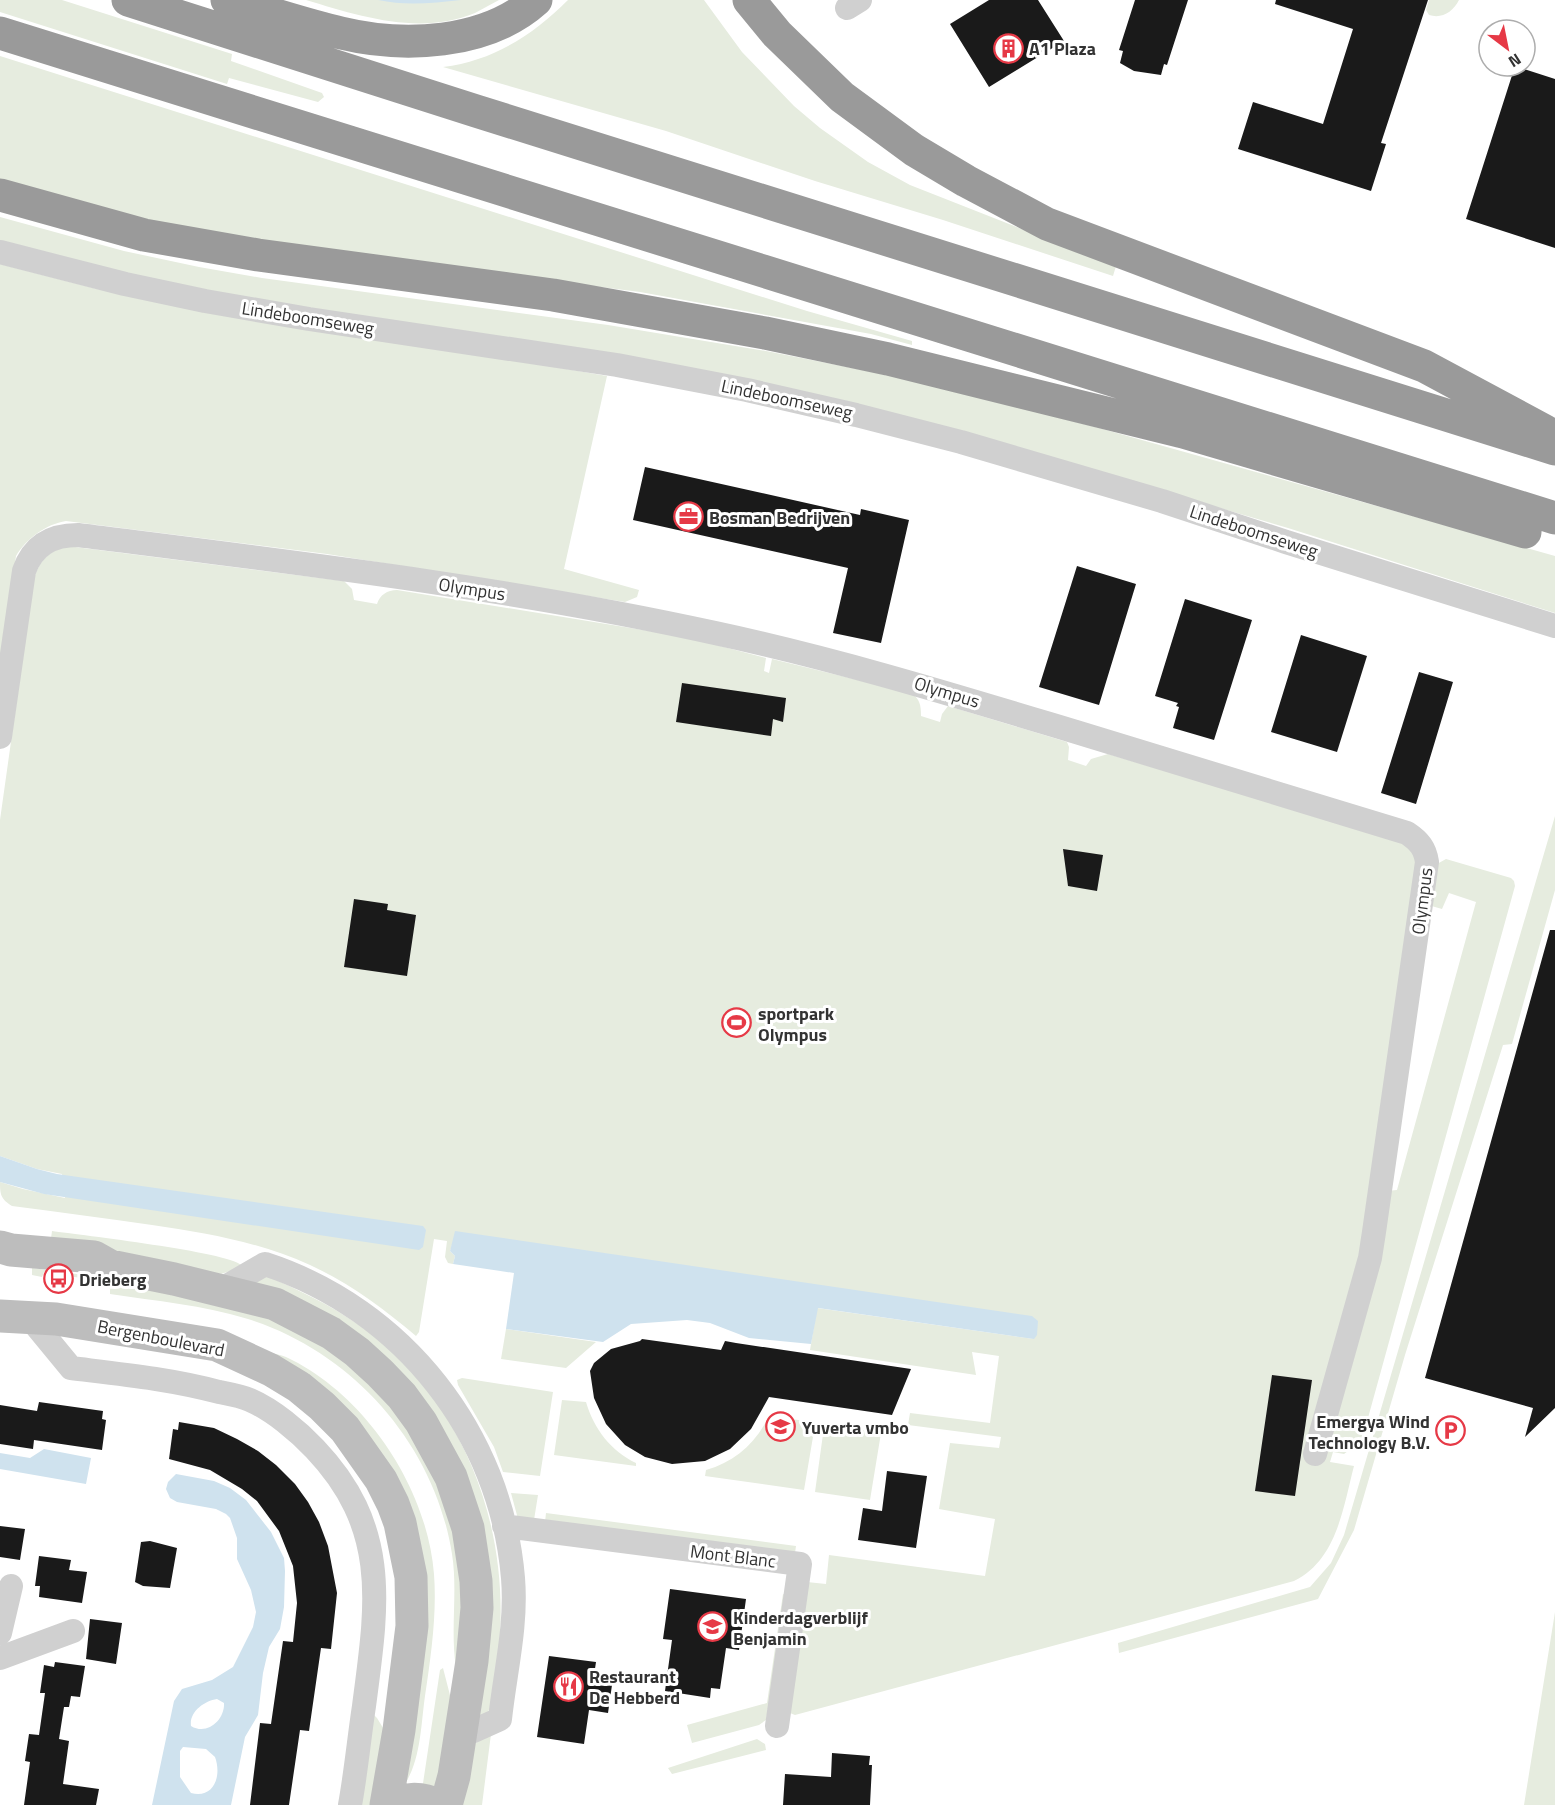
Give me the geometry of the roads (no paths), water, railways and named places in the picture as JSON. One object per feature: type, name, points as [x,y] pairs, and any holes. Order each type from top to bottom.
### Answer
[{"type":"highway","points":[[128,0],[1555,449]]},
{"type":"highway","points":[[226,0],[342,34],[404,42],[461,37],[500,25],[536,0]]},
{"type":"highway","points":[[749,0],[784,41],[842,97],[914,150],[966,181],[1047,224],[1424,366],[1555,436]]},
{"type":"highway","points":[[0,33],[1555,518]]},
{"type":"highway","points":[[0,195],[144,235],[258,255],[554,295],[765,333],[888,359],[1183,432],[1555,540]]},
{"type":"main road","points":[[0,1247],[11,1250],[94,1257],[110,1266],[275,1304],[322,1328],[357,1352],[402,1396],[421,1422],[451,1478],[470,1537],[476,1581],[475,1634],[451,1791],[446,1805]]},
{"type":"main road","points":[[0,1257],[91,1270],[110,1266]]},
{"type":"main road","name":"Bergenboulevard","points":[[15,1316],[56,1319],[217,1345],[271,1370],[299,1387],[345,1429],[381,1480],[393,1504],[400,1523],[409,1567],[412,1626],[387,1805]]},
{"type":"main road","points":[[387,1805],[414,1799],[437,1805]]},
{"type":"street","name":"Lindeboomseweg","points":[[0,252],[124,284],[205,301],[616,365],[747,390],[856,415],[973,445],[1162,501],[1555,626]]},
{"type":"street","name":"Olympus","points":[[0,737],[24,571],[28,560],[34,550],[53,538],[78,534],[506,594],[716,633],[916,683],[1407,833],[1424,847],[1428,862],[1374,1232],[1370,1258],[1315,1454]]},
{"type":"street","points":[[220,1290],[265,1264],[317,1284],[374,1321],[429,1374],[459,1415],[483,1461],[498,1503],[513,1579],[514,1615],[500,1719],[460,1737]]},
{"type":"street","name":"Bergenboulevard","points":[[15,1316],[71,1368],[199,1386],[250,1400],[297,1430],[327,1461],[352,1497],[364,1528],[373,1566],[375,1608],[372,1652],[350,1805]]},
{"type":"street","name":"Mont Blanc","points":[[504,1526],[800,1564],[777,1726]]},
{"type":"street","points":[[0,1633],[11,1587]]},
{"type":"street","points":[[0,1658],[73,1631]]},
{"type":"street","points":[[365,1692],[399,1730]]},
{"type":"water","points":[[378,0],[461,0],[409,3]]},
{"type":"water","points":[[0,1156],[57,1174],[423,1226],[426,1230],[423,1247],[419,1250],[44,1194],[0,1182]]},
{"type":"water","points":[[455,1231],[1032,1316],[1038,1321],[1037,1335],[1034,1339],[818,1308],[811,1344],[749,1338],[710,1323],[687,1320],[631,1324],[603,1342],[506,1329],[514,1273],[453,1264],[455,1256],[450,1251]]},
{"type":"water","points":[[44,1449],[91,1458],[86,1484],[0,1469],[0,1453],[30,1458]]},
{"type":"water","points":[[176,1474],[214,1481],[230,1488],[246,1500],[271,1532],[284,1558],[284,1607],[280,1629],[269,1647],[258,1715],[245,1737],[231,1805],[152,1805],[174,1701],[182,1689],[212,1680],[233,1667],[253,1627],[256,1612],[251,1590],[237,1559],[237,1538],[230,1518],[216,1509],[177,1502],[170,1498],[166,1489],[168,1482]],"holes":[[[217,1699],[224,1703],[224,1709],[214,1725],[203,1729],[191,1726],[192,1716],[198,1708]],[[183,1747],[206,1749],[215,1757],[217,1778],[211,1789],[205,1793],[191,1793],[180,1777],[180,1751]]]},
{"type":"place","name":"A1 Plaza","points":[[1008,48]]},
{"type":"place","name":"Bosman Bedrijven","points":[[688,517]]},
{"type":"place","name":"sportpark Olympus","points":[[737,1023]]},
{"type":"place","name":"Drieberg","points":[[58,1279]]},
{"type":"place","name":"Yuverta vmbo","points":[[781,1427]]},
{"type":"place","name":"Emergya Wind Technology B.V.","points":[[1451,1431]]},
{"type":"place","name":"Kinderdagverblijf Benjamin","points":[[712,1627]]},
{"type":"place","name":"Restaurant De Hebberd","points":[[568,1686]]}]
